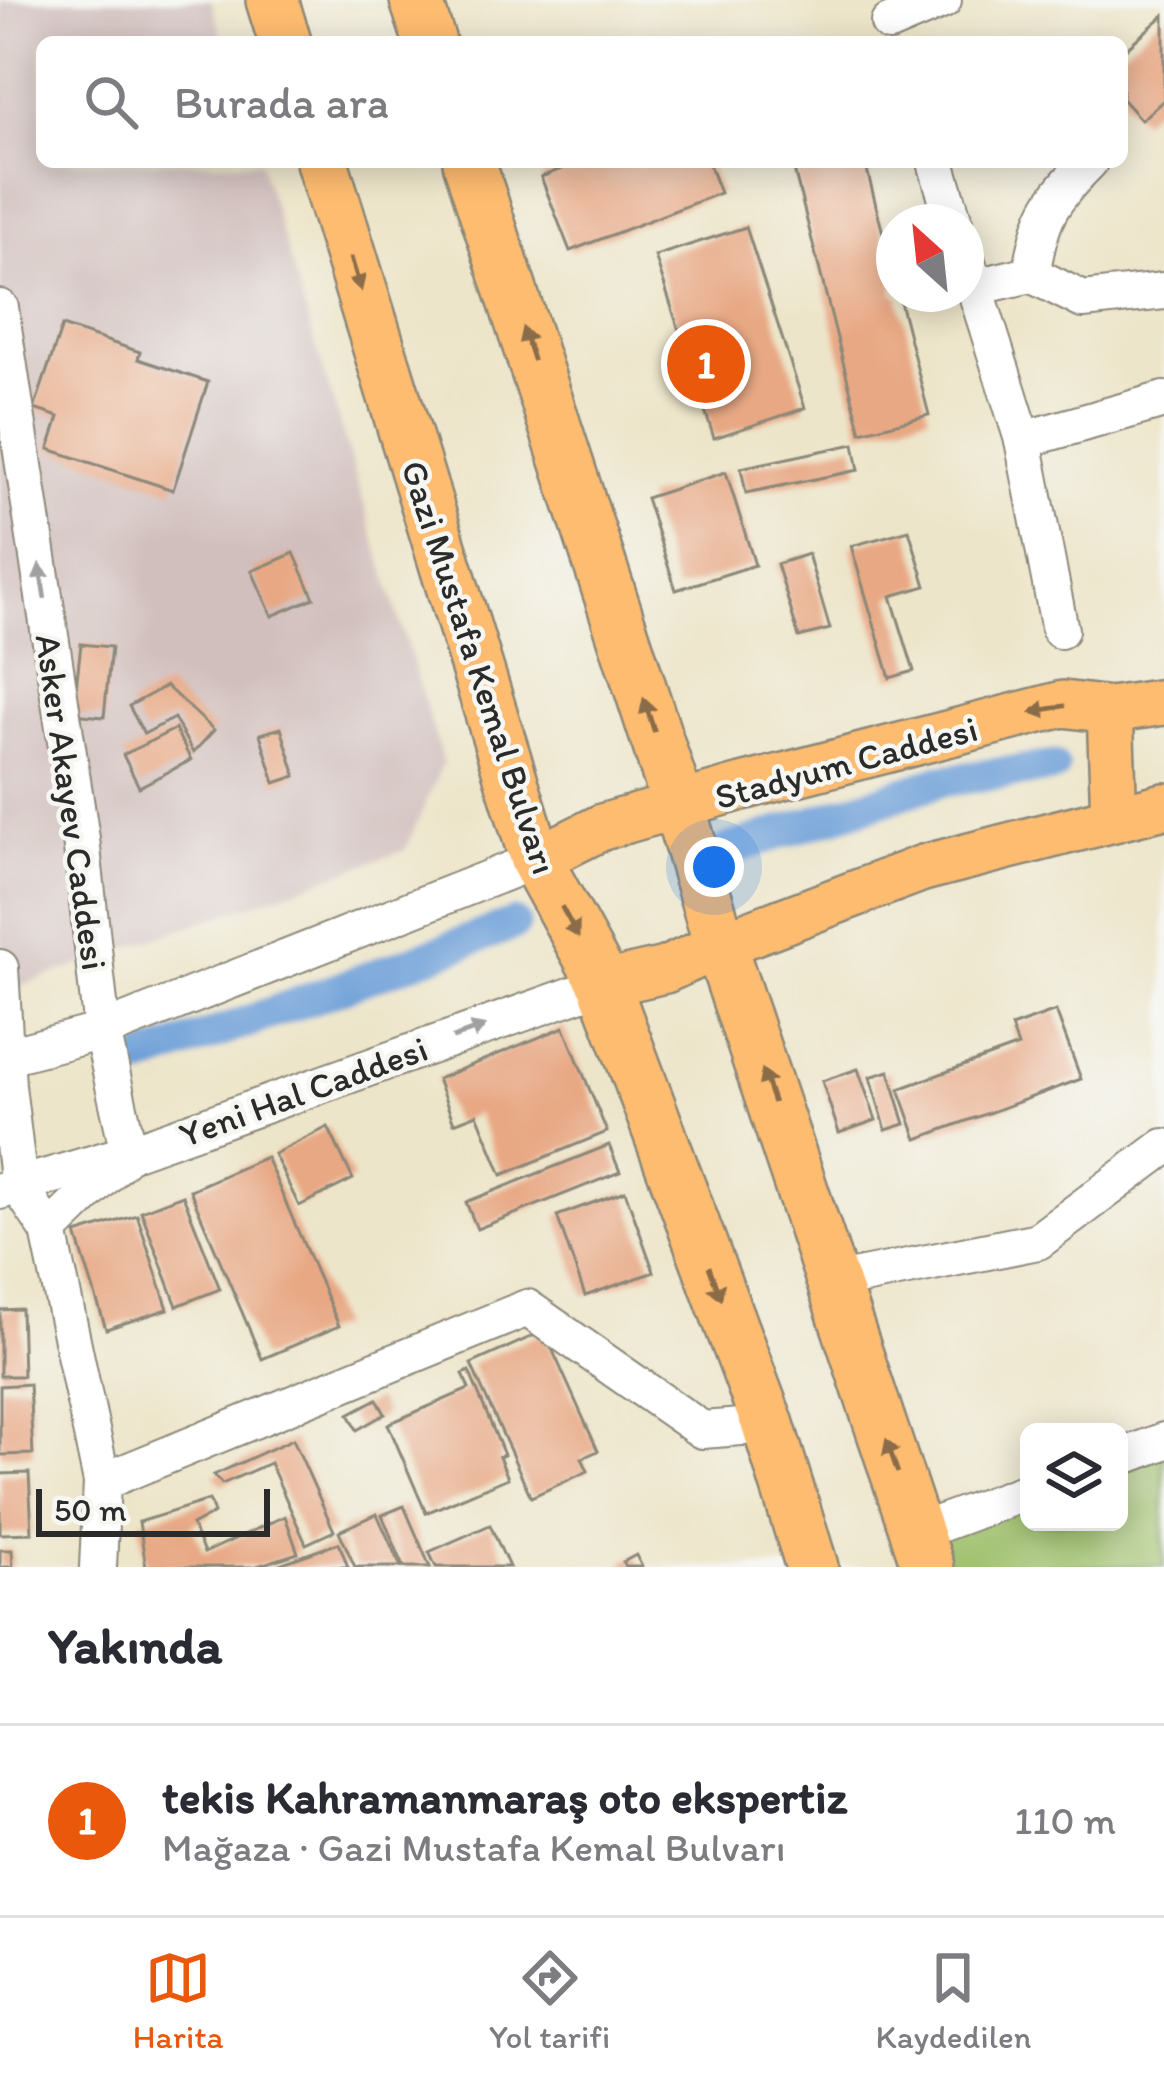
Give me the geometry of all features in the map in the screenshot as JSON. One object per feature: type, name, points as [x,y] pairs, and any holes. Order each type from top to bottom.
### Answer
[{"type":"highway","points":[[272,0],[283,36]]},
{"type":"highway","points":[[416,0],[428,36]]},
{"type":"highway","name":"Gazi Mustafa Kemal Bulvarı","points":[[324,168],[536,860],[604,984],[768,1425],[812,1567]]},
{"type":"highway","points":[[471,168],[720,945],[923,1549]]},
{"type":"main road","name":"Stadyum Caddesi","points":[[536,860],[602,827],[1063,704],[1111,710],[1164,702]]},
{"type":"main road","points":[[1111,710],[1114,818]]},
{"type":"main road","points":[[604,984],[665,970],[923,868],[1164,806]]},
{"type":"street","points":[[888,22],[944,0]]},
{"type":"street","points":[[938,168],[949,204]]},
{"type":"street","points":[[1031,274],[1040,226],[1054,200],[1083,168]]},
{"type":"street","points":[[984,273],[1031,274],[1083,299],[1164,291]]},
{"type":"street","name":"Asker Akayev Caddesi","points":[[0,308],[81,838],[102,1031],[129,1153]]},
{"type":"street","points":[[982,312],[1023,440],[1060,630]]},
{"type":"street","points":[[1023,440],[1164,400]]},
{"type":"street","points":[[1114,818],[1164,819]]},
{"type":"street","points":[[3,1057],[102,1031],[536,860]]},
{"type":"street","points":[[0,968],[10,1188],[49,1231],[102,1482],[98,1567]]},
{"type":"street","name":"Yeni Hal Caddesi","points":[[10,1188],[129,1153],[604,984]]},
{"type":"street","points":[[833,1282],[1038,1241],[1164,1147]]},
{"type":"street","points":[[49,1231],[129,1153]]},
{"type":"street","points":[[102,1482],[527,1309],[703,1430],[768,1425]]},
{"type":"street","points":[[1128,1455],[1164,1441]]},
{"type":"street","points":[[923,1549],[1020,1496]]},
{"type":"shaded area","points":[[0,0],[211,0],[222,36],[36,36],[36,168],[262,168],[443,763],[405,850],[0,993]]},
{"type":"green space","points":[[1164,1448],[1164,1567],[928,1567],[917,1532],[1020,1497],[1020,1531],[1128,1531],[1128,1460]]},
{"type":"building","points":[[1164,15],[1164,100],[1141,120],[1128,106],[1128,47]]},
{"type":"building","points":[[563,168],[710,168],[720,193],[570,251],[541,177]]},
{"type":"building","points":[[794,168],[867,168],[876,206],[876,312],[903,312],[929,415],[861,432]]},
{"type":"building","points":[[746,227],[805,408],[714,438],[655,256]]},
{"type":"building","points":[[62,326],[140,352],[138,359],[208,382],[173,490],[49,449],[59,417],[34,409]]},
{"type":"building","points":[[854,444],[859,470],[746,493],[741,468]]},
{"type":"building","points":[[726,472],[755,565],[676,590],[646,498]]},
{"type":"building","points":[[909,530],[926,586],[891,596],[914,671],[890,678],[851,546]]},
{"type":"building","points":[[294,553],[314,598],[272,616],[252,571]]},
{"type":"building","points":[[808,554],[830,629],[799,637],[777,564]]},
{"type":"building","points":[[81,644],[111,647],[104,717],[73,714]]},
{"type":"building","points":[[166,686],[214,730],[193,753],[174,718],[144,734],[129,706]]},
{"type":"building","points":[[281,728],[296,776],[275,783],[260,734]]},
{"type":"building","points":[[175,729],[191,760],[139,787],[123,755]]},
{"type":"building","points":[[1056,1011],[1081,1079],[917,1139],[899,1089],[1018,1046],[1011,1027]]},
{"type":"building","points":[[564,1027],[607,1132],[502,1175],[477,1114],[454,1123],[437,1079]]},
{"type":"building","points":[[858,1069],[876,1120],[839,1133],[822,1081]]},
{"type":"building","points":[[889,1071],[905,1124],[886,1130],[870,1077]]},
{"type":"building","points":[[328,1127],[353,1179],[299,1206],[274,1154]]},
{"type":"building","points":[[609,1145],[620,1172],[477,1229],[466,1202]]},
{"type":"building","points":[[266,1157],[339,1326],[262,1359],[190,1190]]},
{"type":"building","points":[[625,1191],[654,1272],[585,1296],[557,1216]]},
{"type":"building","points":[[183,1195],[220,1289],[177,1306],[141,1211]]},
{"type":"building","points":[[137,1215],[168,1309],[106,1329],[76,1234]]},
{"type":"building","points":[[21,1309],[23,1376],[0,1376],[0,1310]]},
{"type":"building","points":[[544,1331],[598,1451],[582,1458],[588,1471],[531,1497],[471,1364]]},
{"type":"building","points":[[469,1371],[504,1455],[499,1457],[508,1478],[426,1513],[388,1424],[469,1389],[463,1374]]},
{"type":"building","points":[[29,1384],[33,1454],[0,1455],[0,1386]]},
{"type":"building","points":[[377,1399],[385,1414],[357,1430],[349,1414]]},
{"type":"building","points":[[293,1439],[334,1531],[306,1544],[270,1463],[222,1484],[214,1475]]},
{"type":"building","points":[[29,1473],[32,1533],[0,1534],[0,1474]]},
{"type":"building","points":[[209,1500],[214,1513],[192,1525],[204,1553],[285,1516],[298,1553],[254,1567],[146,1567],[139,1522]]},
{"type":"building","points":[[404,1506],[430,1567],[404,1567],[382,1515]]},
{"type":"building","points":[[377,1514],[401,1567],[355,1567],[339,1531]]},
{"type":"building","points":[[490,1525],[509,1567],[436,1567],[429,1552]]},
{"type":"building","points":[[339,1543],[348,1567],[274,1567],[274,1566]]},
{"type":"building","points":[[0,1550],[12,1550],[13,1567],[0,1567]]},
{"type":"building","points":[[636,1555],[642,1567],[625,1567],[623,1562]]},
{"type":"waterway","points":[[728,850],[940,781],[1053,767]]},
{"type":"waterway","points":[[132,1064],[514,924]]},
{"type":"place","name":"tekis Kahramanmaraş oto ekspertiz","points":[[706,364]]}]
